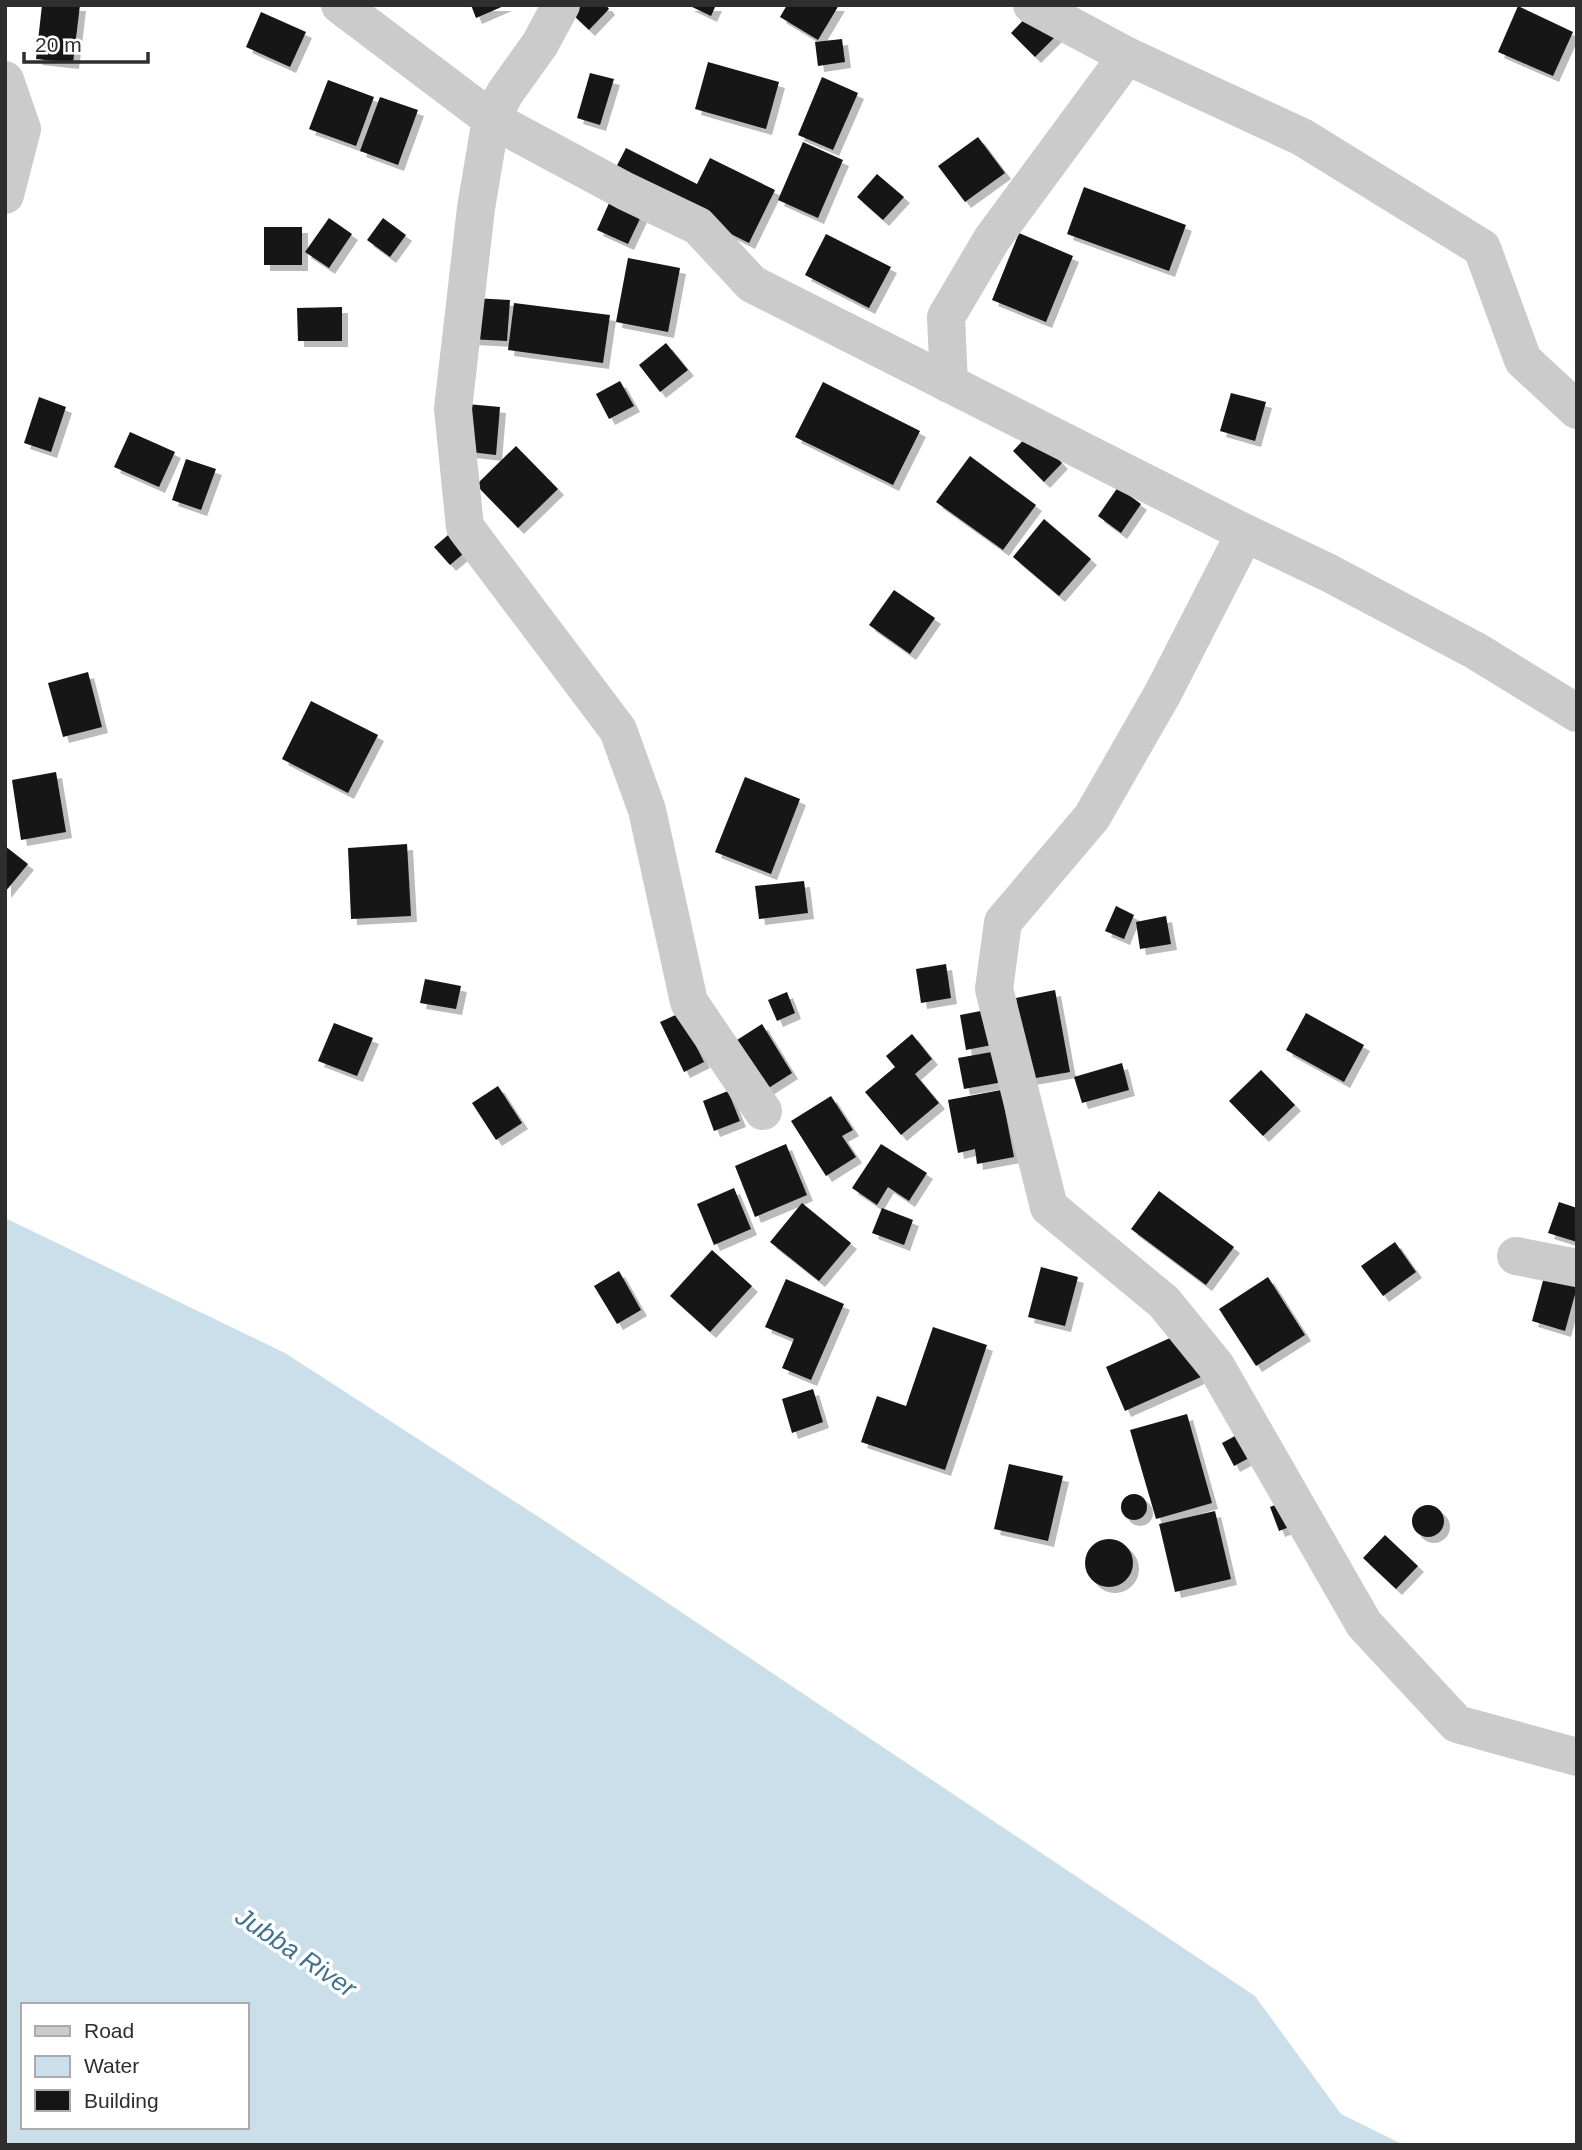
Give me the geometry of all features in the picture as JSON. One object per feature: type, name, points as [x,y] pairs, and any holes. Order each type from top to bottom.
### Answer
[{"type":"street","points":[[340,5],[491,119],[625,191],[698,226],[752,284],[1329,573],[1476,650],[1577,713]]},
{"type":"street","points":[[561,5],[540,44],[505,93],[491,119],[476,208],[453,409],[465,527],[618,730],[647,810],[689,1002],[763,1111]]},
{"type":"street","points":[[1032,5],[1127,56],[1302,137],[1482,248],[1523,359],[1577,410]]},
{"type":"street","points":[[949,384],[946,317],[992,239],[1127,56]]},
{"type":"street","points":[[5,80],[22,129],[5,195]]},
{"type":"street","points":[[1245,533],[1163,693],[1092,817],[1003,922],[994,989],[1049,1207],[1164,1302],[1216,1366],[1364,1624],[1457,1724],[1577,1757]]},
{"type":"street","points":[[1516,1256],[1577,1268]]},
{"type":"water","name":"Jubba River","points":[[5,1218],[285,1353],[551,1525],[1255,1996],[1341,2114],[1404,2145],[5,2145]]},
{"type":"building","points":[[42,5],[80,5],[73,63],[36,59]]},
{"type":"building","points":[[471,5],[506,5],[476,18]]},
{"type":"building","points":[[579,5],[606,5],[609,9],[589,30],[571,13]]},
{"type":"building","points":[[688,5],[716,5],[711,16]]},
{"type":"building","points":[[787,5],[839,5],[818,40],[780,17]]},
{"type":"building","points":[[1518,6],[1573,32],[1553,76],[1498,52]]},
{"type":"building","points":[[1034,9],[1058,34],[1035,57],[1011,33]]},
{"type":"building","points":[[261,12],[306,32],[290,67],[246,47]]},
{"type":"building","points":[[842,39],[845,62],[818,66],[815,42]]},
{"type":"building","points":[[708,62],[779,82],[766,129],[695,109]]},
{"type":"building","points":[[590,73],[614,79],[600,125],[577,118]]},
{"type":"building","points":[[822,77],[858,93],[833,150],[798,135]]},
{"type":"building","points":[[328,80],[374,97],[356,146],[309,129]]},
{"type":"building","points":[[380,97],[418,110],[398,165],[360,151]]},
{"type":"building","points":[[978,137],[1005,173],[965,202],[938,166]]},
{"type":"building","points":[[803,142],[843,160],[818,218],[778,200]]},
{"type":"building","points":[[626,148],[697,184],[710,158],[775,190],[749,243],[612,175]]},
{"type":"building","points":[[877,174],[904,197],[883,220],[857,197]]},
{"type":"building","points":[[1084,187],[1186,225],[1169,271],[1067,234]]},
{"type":"building","points":[[614,192],[646,206],[628,244],[597,230]]},
{"type":"building","points":[[329,218],[352,234],[329,268],[305,252]]},
{"type":"building","points":[[383,218],[406,235],[390,257],[367,240]]},
{"type":"building","points":[[264,227],[302,227],[302,265],[264,265]]},
{"type":"building","points":[[1019,233],[1073,256],[1046,322],[992,300]]},
{"type":"building","points":[[826,234],[891,267],[869,308],[805,275]]},
{"type":"building","points":[[628,258],[680,268],[668,332],[616,322]]},
{"type":"building","points":[[473,298],[510,300],[507,341],[470,339]]},
{"type":"building","points":[[514,303],[610,315],[603,363],[508,350]]},
{"type":"building","points":[[342,307],[342,341],[298,341],[297,308]]},
{"type":"building","points":[[666,343],[688,370],[660,392],[639,365]]},
{"type":"building","points":[[620,381],[634,406],[609,419],[596,394]]},
{"type":"building","points":[[823,382],[920,431],[893,485],[795,437]]},
{"type":"building","points":[[1231,393],[1266,402],[1255,441],[1220,431]]},
{"type":"building","points":[[39,397],[66,407],[51,452],[24,443]]},
{"type":"building","points":[[467,404],[500,407],[496,455],[462,451]]},
{"type":"building","points":[[130,432],[175,452],[159,487],[114,467]]},
{"type":"building","points":[[1031,432],[1062,463],[1044,482],[1013,451]]},
{"type":"building","points":[[516,446],[558,489],[518,528],[476,485]]},
{"type":"building","points":[[970,456],[1036,505],[1003,550],[936,502]]},
{"type":"building","points":[[186,459],[216,469],[201,510],[172,500]]},
{"type":"building","points":[[1118,487],[1141,504],[1121,533],[1098,516]]},
{"type":"building","points":[[1044,519],[1091,559],[1059,596],[1013,557]]},
{"type":"building","points":[[454,530],[469,549],[450,565],[434,547]]},
{"type":"building","points":[[894,590],[935,618],[910,654],[869,625]]},
{"type":"building","points":[[88,672],[102,727],[63,737],[48,683]]},
{"type":"building","points":[[311,701],[378,735],[348,793],[282,759]]},
{"type":"building","points":[[56,772],[66,832],[21,840],[12,780]]},
{"type":"building","points":[[745,777],[800,799],[771,874],[715,852]]},
{"type":"building","points":[[407,844],[411,916],[351,919],[348,848]]},
{"type":"building","points":[[5,846],[28,864],[5,892]]},
{"type":"building","points":[[804,881],[808,913],[759,919],[755,886]]},
{"type":"building","points":[[1116,906],[1134,915],[1124,939],[1105,931]]},
{"type":"building","points":[[1166,916],[1171,944],[1140,949],[1136,922]]},
{"type":"building","points":[[946,964],[951,998],[921,1003],[916,969]]},
{"type":"building","points":[[425,979],[461,986],[456,1009],[420,1003]]},
{"type":"building","points":[[1055,990],[1070,1072],[1030,1079],[1016,998]]},
{"type":"building","points":[[787,992],[795,1013],[777,1021],[768,1000]]},
{"type":"building","points":[[991,1009],[997,1044],[966,1050],[960,1015]]},
{"type":"building","points":[[680,1013],[704,1062],[684,1072],[660,1022]]},
{"type":"building","points":[[1306,1013],[1364,1045],[1344,1082],[1286,1050]]},
{"type":"building","points":[[334,1023],[373,1038],[357,1076],[318,1061]]},
{"type":"building","points":[[762,1024],[792,1073],[767,1089],[737,1040]]},
{"type":"building","points":[[912,1034],[932,1059],[915,1074],[939,1103],[901,1135],[865,1092],[895,1067],[886,1056]]},
{"type":"building","points":[[997,1051],[1003,1082],[964,1089],[958,1058]]},
{"type":"building","points":[[1122,1063],[1129,1090],[1082,1103],[1074,1077]]},
{"type":"building","points":[[1261,1070],[1295,1105],[1263,1136],[1229,1101]]},
{"type":"building","points":[[498,1086],[522,1123],[496,1140],[472,1103]]},
{"type":"building","points":[[1001,1090],[1014,1157],[977,1164],[975,1149],[958,1153],[948,1100]]},
{"type":"building","points":[[728,1091],[740,1121],[714,1131],[703,1101]]},
{"type":"building","points":[[831,1096],[853,1130],[842,1136],[856,1157],[826,1176],[791,1121]]},
{"type":"building","points":[[786,1144],[807,1195],[755,1217],[735,1166]]},
{"type":"building","points":[[881,1144],[927,1173],[909,1201],[888,1187],[877,1205],[852,1188]]},
{"type":"building","points":[[734,1188],[751,1229],[714,1245],[697,1204]]},
{"type":"building","points":[[1159,1191],[1234,1247],[1206,1285],[1131,1229]]},
{"type":"building","points":[[1559,1202],[1577,1208],[1577,1242],[1548,1233]]},
{"type":"building","points":[[802,1203],[851,1243],[819,1281],[770,1242]]},
{"type":"building","points":[[882,1208],[913,1220],[904,1245],[872,1233]]},
{"type":"building","points":[[1395,1242],[1416,1272],[1383,1296],[1361,1266]]},
{"type":"building","points":[[712,1250],[752,1286],[710,1332],[670,1296]]},
{"type":"building","points":[[1041,1267],[1078,1277],[1065,1326],[1028,1317]]},
{"type":"building","points":[[619,1271],[641,1310],[617,1324],[594,1286]]},
{"type":"building","points":[[1268,1277],[1305,1335],[1256,1366],[1219,1309]]},
{"type":"building","points":[[1544,1277],[1577,1287],[1565,1331],[1532,1321]]},
{"type":"building","points":[[786,1279],[844,1304],[811,1380],[782,1368],[794,1339],[765,1327]]},
{"type":"building","points":[[933,1327],[987,1345],[945,1470],[861,1442],[877,1396],[906,1406]]},
{"type":"building","points":[[1181,1333],[1201,1377],[1125,1411],[1106,1367]]},
{"type":"building","points":[[813,1389],[823,1422],[792,1433],[782,1399]]},
{"type":"building","points":[[1187,1414],[1212,1503],[1156,1519],[1130,1430]]},
{"type":"building","points":[[1248,1429],[1260,1452],[1234,1466],[1222,1443]]},
{"type":"building","points":[[1009,1464],[1063,1476],[1048,1541],[994,1529]]},
{"type":"building","points":[[1134,1494],[1143,1498],[1147,1507],[1143,1516],[1134,1520],[1125,1516],[1121,1507],[1125,1498]]},
{"type":"building","points":[[1287,1500],[1297,1524],[1279,1531],[1270,1507]]},
{"type":"building","points":[[1428,1505],[1439,1510],[1444,1521],[1439,1532],[1428,1537],[1417,1532],[1412,1521],[1417,1510]]},
{"type":"building","points":[[1215,1511],[1231,1579],[1175,1592],[1159,1524]]},
{"type":"building","points":[[1385,1535],[1418,1566],[1396,1589],[1363,1558]]},
{"type":"building","points":[[1109,1539],[1126,1546],[1133,1563],[1126,1580],[1109,1587],[1092,1580],[1085,1563],[1092,1546]]}]
